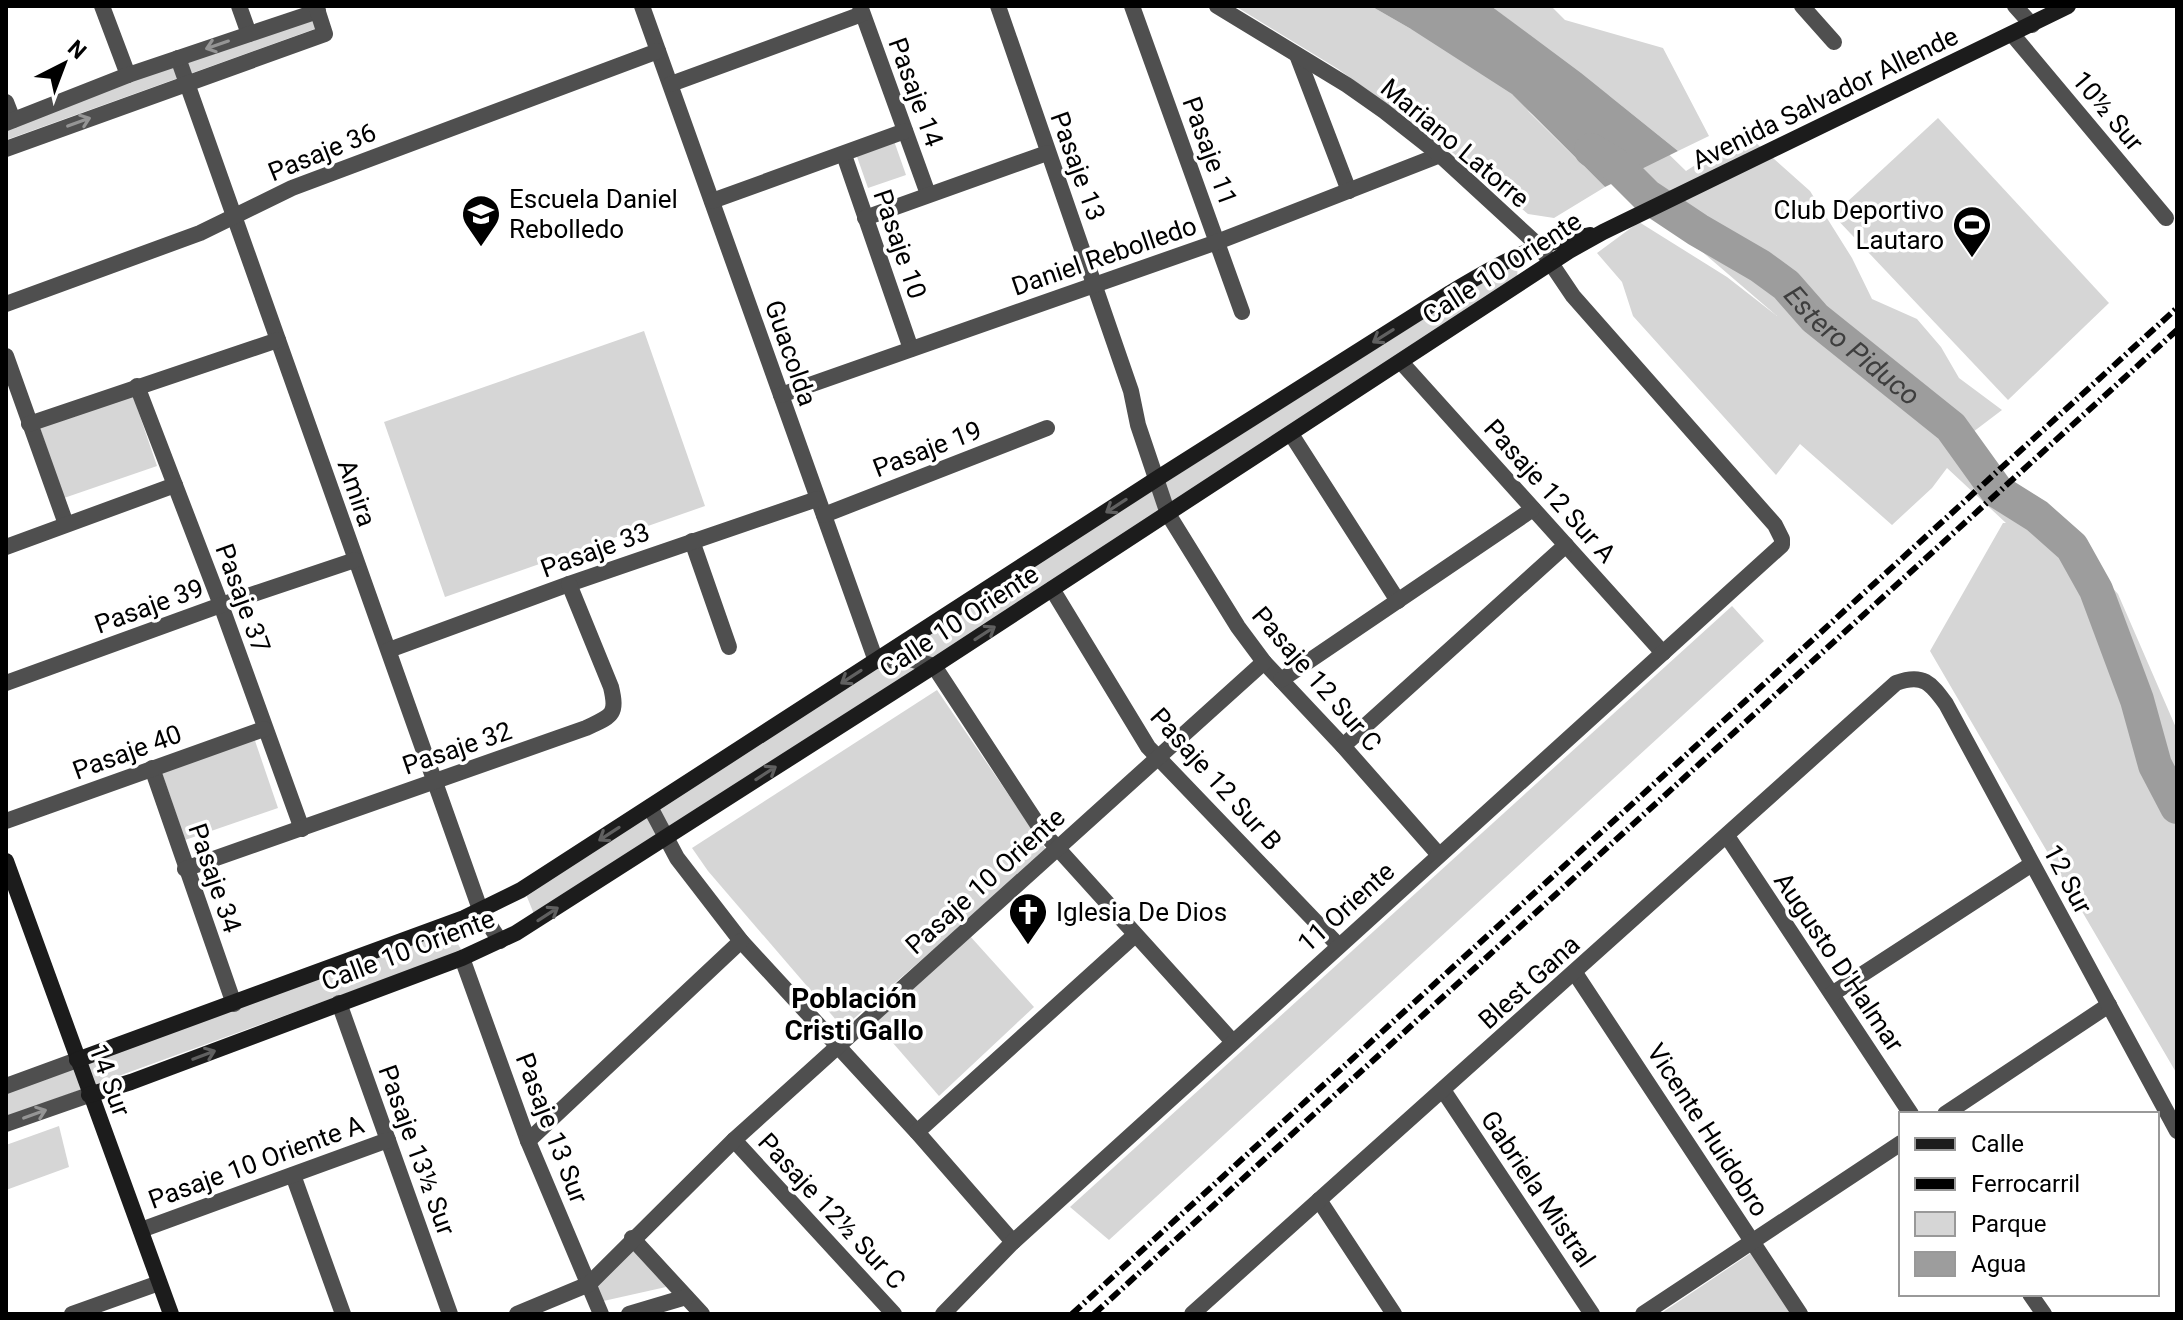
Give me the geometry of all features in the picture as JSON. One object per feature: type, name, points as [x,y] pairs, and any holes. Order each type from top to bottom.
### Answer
[{"type":"main road","name":"Avenida Salvador Allende","points":[[1603,232],[2068,6]]},
{"type":"main road","name":"Calle 10 Oriente","points":[[77,1060],[481,912],[521,890],[1158,478],[1472,280],[1540,247],[1569,237],[1603,232]]},
{"type":"main road","name":"Calle 10 Oriente","points":[[89,1095],[462,958],[532,924],[1603,232]]},
{"type":"main road","name":"14 Sur","points":[[6,861],[171,1314]]},
{"type":"street","points":[[102,6],[128,75]]},
{"type":"street","points":[[239,6],[249,34]]},
{"type":"street","name":"Guacolda","points":[[642,6],[876,661]]},
{"type":"street","name":"Pasaje 13","points":[[998,6],[1095,284],[1131,391],[1138,425],[1158,478]]},
{"type":"street","name":"Pasaje 11","points":[[1132,6],[1242,312]]},
{"type":"street","name":"Mariano Latorre","points":[[1217,6],[1359,94],[1440,155],[1540,247],[1573,296],[1775,525],[1782,539]]},
{"type":"street","points":[[1802,6],[1834,42]]},
{"type":"street","points":[[2015,6],[2032,25]]},
{"type":"street","points":[[6,102],[9,121],[317,8],[325,34],[6,149]]},
{"type":"street","points":[[671,84],[861,10]]},
{"type":"street","name":"Pasaje 14","points":[[861,10],[928,194]]},
{"type":"street","name":"10½ Sur","points":[[2012,34],[2166,218]]},
{"type":"street","name":"Pasaje 36","points":[[6,304],[200,233],[292,188],[658,51]]},
{"type":"street","points":[[1297,55],[1349,191]]},
{"type":"street","name":"Amira","points":[[178,58],[481,912],[500,941]]},
{"type":"street","points":[[712,201],[905,131]]},
{"type":"street","points":[[865,218],[1047,153]]},
{"type":"street","name":"Pasaje 10","points":[[844,155],[911,349]]},
{"type":"street","name":"Daniel Rebolledo","points":[[781,395],[1217,242],[1440,155]]},
{"type":"street","points":[[29,424],[278,340]]},
{"type":"street","points":[[6,356],[66,524]]},
{"type":"street","name":"Pasaje 12 Sur A","points":[[1401,362],[1663,653]]},
{"type":"street","name":"Pasaje 37","points":[[137,386],[302,829]]},
{"type":"street","name":"Pasaje 19","points":[[824,515],[1047,428]]},
{"type":"street","points":[[1291,434],[1398,601]]},
{"type":"street","name":"Pasaje 12 Sur C","points":[[1158,478],[1168,514],[1238,627],[1264,662],[1439,855]]},
{"type":"street","points":[[6,547],[175,485]]},
{"type":"street","name":"Pasaje 33","points":[[389,650],[817,499]]},
{"type":"street","points":[[1281,680],[1533,509]]},
{"type":"street","name":"11 Oriente","points":[[943,1314],[1013,1242],[1779,551],[1782,539]]},
{"type":"street","points":[[692,541],[729,647]]},
{"type":"street","points":[[1343,746],[1566,545]]},
{"type":"street","name":"Pasaje 39","points":[[6,683],[355,560]]},
{"type":"street","name":"Pasaje 32","points":[[185,869],[586,728],[609,717],[614,712],[615,703],[606,671],[569,584]]},
{"type":"street","name":"Pasaje 12 Sur B","points":[[1052,589],[1139,735],[1158,759],[1339,946]]},
{"type":"street","points":[[876,661],[910,659],[934,666],[1030,815],[1057,849],[1233,1042]]},
{"type":"street","name":"Pasaje 10 Oriente","points":[[517,1314],[589,1284],[734,1140],[1264,662]]},
{"type":"street","name":"12 Sur","points":[[1896,683],[1919,678],[1937,691],[2177,1131]]},
{"type":"street","name":"Blest Gana","points":[[1192,1314],[1896,683]]},
{"type":"street","name":"Pasaje 40","points":[[6,821],[264,729]]},
{"type":"street","name":"Pasaje 34","points":[[152,768],[234,1004]]},
{"type":"street","points":[[650,807],[677,858],[741,941],[917,1132],[1013,1242]]},
{"type":"street","name":"Augusto D'Halmar","points":[[1727,836],[1910,1112]]},
{"type":"street","points":[[1832,994],[2032,864]]},
{"type":"street","points":[[917,1132],[1135,935]]},
{"type":"street","points":[[528,1141],[741,941]]},
{"type":"street","name":"Pasaje 13 Sur","points":[[462,958],[528,1141],[601,1314]]},
{"type":"street","name":"Vicente Huidobro","points":[[1575,973],[1800,1314]]},
{"type":"street","name":"Pasaje 13½ Sur","points":[[339,1003],[450,1314]]},
{"type":"street","points":[[1948,1112],[2109,1005]]},
{"type":"street","name":"Calle 10 Oriente","points":[[6,1086],[77,1060]]},
{"type":"street","name":"Gabriela Mistral","points":[[1443,1090],[1592,1314]]},
{"type":"street","name":"Calle 10 Oriente","points":[[6,1124],[89,1095]]},
{"type":"street","name":"Pasaje 10 Oriente A","points":[[141,1230],[388,1140]]},
{"type":"street","name":"Pasaje 12½ Sur C","points":[[734,1140],[894,1314]]},
{"type":"street","points":[[1643,1314],[1899,1144]]},
{"type":"street","points":[[293,1175],[343,1314]]},
{"type":"street","points":[[1319,1200],[1394,1314]]},
{"type":"street","points":[[632,1238],[702,1314]]},
{"type":"street","points":[[72,1314],[159,1283]]},
{"type":"street","points":[[2031,1296],[2044,1314]]},
{"type":"street","points":[[629,1314],[686,1297]]},
{"type":"green space","points":[[1235,6],[1371,6],[1411,29],[1529,35],[1491,6],[1551,6],[1565,20],[1663,48],[1709,136],[1678,151],[1607,94],[1686,171],[1745,133],[1810,191],[1852,258],[1872,299],[1917,319],[1941,347],[1959,378],[2002,410],[1969,435],[1964,421],[1920,393],[2064,535],[2118,594],[2177,730],[2177,1074],[1930,651],[2003,523],[2006,523],[1947,468],[1932,488],[1892,525],[1800,444],[1776,475],[1633,316],[1622,282],[1597,253],[1639,222],[1727,277],[1777,316],[1608,171],[1527,110],[1605,187],[1554,218],[1528,214],[1437,140],[1338,69]]},
{"type":"green space","points":[[313,7],[320,27],[6,140],[6,117]]},
{"type":"green space","name":"Club Deportivo Lautaro","points":[[1938,118],[2109,303],[2008,400],[1833,215]]},
{"type":"green space","points":[[893,138],[906,175],[868,188],[855,151]]},
{"type":"green space","points":[[1518,263],[1517,279],[1052,588],[534,914],[525,892],[1497,272]]},
{"type":"green space","points":[[644,331],[705,506],[445,597],[384,422]]},
{"type":"green space","points":[[131,390],[157,466],[64,498],[38,422]]},
{"type":"green space","points":[[1732,606],[1764,641],[1109,1240],[1070,1207]]},
{"type":"green space","points":[[937,690],[1047,851],[843,1028],[708,871],[692,848]]},
{"type":"green space","points":[[252,732],[278,808],[185,840],[159,764]]},
{"type":"green space","points":[[448,927],[462,951],[6,1117],[6,1091]]},
{"type":"green space","points":[[969,935],[1034,1007],[939,1096],[873,1020]]},
{"type":"green space","points":[[59,1126],[69,1167],[6,1190],[6,1145]]},
{"type":"green space","points":[[633,1244],[666,1287],[599,1302],[595,1282]]},
{"type":"green space","points":[[1754,1251],[1794,1314],[1660,1314]]},
{"type":"water","points":[[1371,6],[1491,6],[1678,151],[1605,187],[1512,94]]},
{"type":"waterway","name":"Estero Piduco","points":[[1591,150],[1616,165],[1647,196],[1786,285],[1815,318],[1951,427],[1997,491],[2037,516],[2072,547],[2096,590],[2137,700],[2155,765],[2177,807]]},
{"type":"railway","points":[[1072,1314],[2177,308]]},
{"type":"railway","points":[[1094,1314],[2177,330]]},
{"type":"place","name":"Escuela Daniel Rebolledo","points":[[481,248]]},
{"type":"place","name":"Club Deportivo Lautaro","points":[[1972,259]]},
{"type":"place","name":"Iglesia De Dios","points":[[1028,946]]},
{"type":"district","name":"Población Cristi Gallo","points":[[854,1014]]}]
